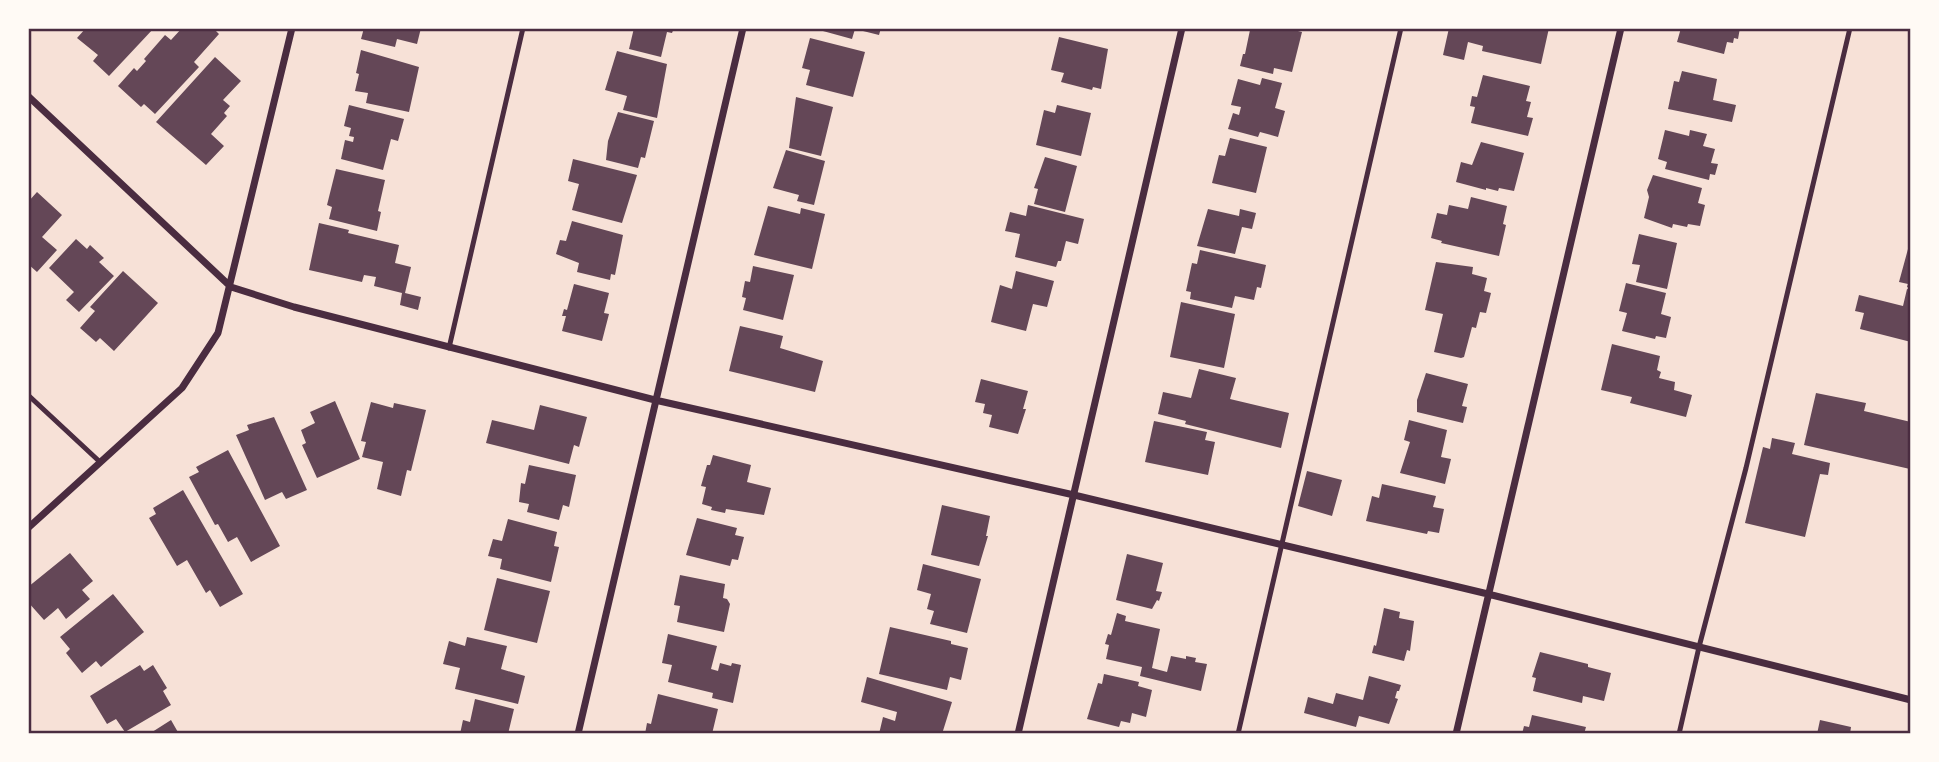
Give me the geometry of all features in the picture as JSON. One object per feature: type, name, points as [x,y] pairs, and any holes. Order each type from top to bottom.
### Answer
[{"type":"street","points":[[28,528],[182,388],[218,333],[292,28]]},
{"type":"street","points":[[578,734],[743,28]]},
{"type":"street","points":[[1018,734],[1182,28]]},
{"type":"street","points":[[1456,734],[1620,28]]},
{"type":"street","points":[[28,96],[230,287],[294,307],[655,400],[1074,495],[1488,594],[1911,700]]},
{"type":"lane","points":[[449,348],[523,28]]},
{"type":"lane","points":[[1238,734],[1401,28]]},
{"type":"lane","points":[[1679,734],[1746,468],[1850,28]]},
{"type":"lane","points":[[28,394],[100,462]]},
{"type":"building","points":[[86,28],[154,28],[109,76],[93,61],[98,55],[77,38]]},
{"type":"building","points":[[182,28],[213,28],[219,34],[194,62],[199,67],[155,114],[144,104],[141,107],[118,86],[134,68],[137,71],[165,35],[171,40]]},
{"type":"building","points":[[364,28],[421,28],[417,44],[397,39],[395,47],[361,39]]},
{"type":"building","points":[[634,28],[674,28],[672,33],[667,32],[661,57],[629,49]]},
{"type":"building","points":[[812,28],[881,28],[879,35],[855,29],[852,39]]},
{"type":"building","points":[[1256,28],[1286,28],[1302,32],[1292,72],[1274,68],[1273,74],[1240,66],[1250,30],[1255,31]]},
{"type":"building","points":[[1449,28],[1549,28],[1541,64],[1482,51],[1483,46],[1468,42],[1464,60],[1443,55]]},
{"type":"building","points":[[1681,28],[1740,28],[1738,39],[1734,38],[1733,43],[1727,42],[1724,54],[1677,42]]},
{"type":"building","points":[[1059,37],[1108,49],[1101,89],[1093,87],[1092,90],[1061,82],[1064,73],[1051,70]]},
{"type":"building","points":[[810,38],[865,52],[853,97],[806,85],[810,70],[802,68]]},
{"type":"building","points":[[361,50],[419,67],[409,112],[366,103],[368,93],[355,91]]},
{"type":"building","points":[[617,51],[667,64],[657,118],[623,110],[627,96],[605,90]]},
{"type":"building","points":[[215,57],[241,81],[223,100],[230,106],[224,113],[227,116],[211,134],[224,146],[206,165],[156,122]]},
{"type":"building","points":[[1682,71],[1717,79],[1713,100],[1736,105],[1732,122],[1668,109],[1674,81],[1679,82]]},
{"type":"building","points":[[1483,75],[1530,86],[1526,101],[1531,102],[1527,117],[1533,118],[1528,136],[1471,123],[1475,107],[1470,106],[1472,96],[1477,97]]},
{"type":"building","points":[[1262,78],[1282,83],[1275,108],[1285,111],[1278,137],[1260,132],[1258,137],[1228,129],[1233,113],[1239,115],[1241,107],[1231,105],[1238,79],[1260,85]]},
{"type":"building","points":[[796,97],[833,107],[821,156],[789,148]]},
{"type":"building","points":[[349,105],[404,119],[398,141],[391,139],[383,170],[341,159],[345,140],[353,142],[354,137],[349,136],[351,128],[344,126]]},
{"type":"building","points":[[1057,105],[1091,113],[1081,156],[1036,145],[1044,110],[1055,113]]},
{"type":"building","points":[[618,112],[654,121],[645,158],[641,157],[638,168],[606,160],[608,141]]},
{"type":"building","points":[[1665,130],[1689,136],[1690,130],[1707,134],[1703,146],[1715,149],[1711,163],[1718,164],[1715,175],[1710,174],[1709,180],[1665,169],[1667,162],[1658,159]]},
{"type":"building","points":[[1230,138],[1267,147],[1256,193],[1212,183],[1219,155],[1225,156]]},
{"type":"building","points":[[1481,142],[1524,153],[1514,191],[1499,188],[1498,191],[1486,190],[1456,182],[1461,162],[1472,165]]},
{"type":"building","points":[[786,150],[825,161],[814,205],[797,201],[799,195],[773,188]]},
{"type":"building","points":[[1045,157],[1077,166],[1065,212],[1034,204],[1038,189],[1034,188]]},
{"type":"building","points":[[573,159],[637,175],[622,223],[572,210],[579,184],[568,181]]},
{"type":"building","points":[[336,169],[385,180],[378,211],[381,212],[377,231],[329,219],[332,207],[327,205]]},
{"type":"building","points":[[1653,175],[1702,188],[1698,203],[1705,205],[1700,226],[1673,224],[1672,228],[1644,218],[1649,197],[1647,190]]},
{"type":"building","points":[[37,192],[62,215],[42,237],[57,250],[37,272],[28,264],[28,202]]},
{"type":"building","points":[[1471,197],[1507,206],[1499,256],[1441,243],[1442,241],[1431,238],[1437,213],[1447,215],[1449,205],[1468,209]]},
{"type":"building","points":[[1028,205],[1084,219],[1078,244],[1066,241],[1061,261],[1058,261],[1056,267],[1015,257],[1020,234],[1005,231],[1010,212],[1026,216]]},
{"type":"building","points":[[768,206],[800,214],[801,208],[825,214],[812,269],[754,255]]},
{"type":"building","points":[[1208,209],[1239,216],[1240,209],[1256,213],[1252,229],[1242,227],[1235,254],[1197,246]]},
{"type":"building","points":[[572,221],[623,235],[615,275],[611,274],[610,280],[577,272],[579,263],[556,254],[560,240],[566,241]]},
{"type":"building","points":[[319,223],[399,245],[395,263],[411,267],[405,293],[421,297],[418,310],[400,305],[402,293],[374,286],[376,277],[364,275],[362,282],[309,270]]},
{"type":"building","points":[[1639,234],[1677,243],[1667,289],[1636,282],[1640,265],[1632,264]]},
{"type":"building","points":[[76,239],[87,249],[90,245],[104,258],[99,262],[114,276],[79,312],[66,300],[74,292],[49,268]]},
{"type":"building","points":[[1908,249],[1911,250],[1911,288],[1907,287],[1908,284],[1899,282]]},
{"type":"building","points":[[1200,250],[1266,265],[1261,288],[1257,287],[1254,300],[1235,296],[1232,308],[1190,299],[1191,292],[1186,291],[1192,263],[1197,264]]},
{"type":"building","points":[[1436,262],[1473,267],[1472,274],[1487,278],[1484,291],[1491,293],[1486,313],[1480,312],[1476,328],[1472,327],[1464,357],[1461,358],[1434,352],[1443,314],[1425,310]]},
{"type":"building","points":[[753,266],[794,275],[783,320],[743,310],[746,298],[742,297],[745,281],[750,282]]},
{"type":"building","points":[[123,271],[158,303],[114,351],[100,338],[96,342],[80,328],[95,311],[90,307]]},
{"type":"building","points":[[1016,271],[1054,281],[1047,307],[1033,304],[1026,331],[991,322],[1000,285],[1012,289]]},
{"type":"building","points":[[1626,283],[1666,293],[1661,314],[1671,317],[1666,338],[1656,336],[1655,339],[1622,331],[1627,313],[1619,311]]},
{"type":"building","points":[[574,284],[609,293],[604,313],[609,314],[602,341],[562,331],[566,316],[562,316],[564,309],[567,310]]},
{"type":"building","points":[[1907,289],[1911,290],[1911,342],[1860,329],[1864,313],[1855,311],[1859,295],[1903,306]]},
{"type":"building","points":[[1181,302],[1235,314],[1224,368],[1170,357]]},
{"type":"building","points":[[740,326],[783,336],[780,348],[823,361],[815,392],[729,371]]},
{"type":"building","points":[[1612,344],[1660,356],[1657,370],[1661,372],[1659,378],[1675,382],[1674,390],[1692,395],[1686,417],[1630,403],[1632,397],[1601,390]]},
{"type":"building","points":[[1199,369],[1236,378],[1230,399],[1289,413],[1281,448],[1185,424],[1186,421],[1158,414],[1163,392],[1191,398]]},
{"type":"building","points":[[1426,373],[1468,384],[1462,406],[1467,407],[1463,423],[1417,412],[1417,400]]},
{"type":"building","points":[[981,379],[1028,391],[1023,409],[1026,409],[1018,434],[989,427],[992,415],[983,413],[985,404],[975,402]]},
{"type":"building","points":[[1816,393],[1866,403],[1864,411],[1911,422],[1910,469],[1804,445]]},
{"type":"building","points":[[335,401],[360,459],[317,478],[302,445],[306,443],[301,430],[315,423],[310,412]]},
{"type":"building","points":[[371,402],[393,408],[394,403],[426,410],[411,471],[407,470],[401,496],[377,489],[383,462],[362,457],[366,442],[361,441]]},
{"type":"building","points":[[540,405],[587,417],[579,447],[574,445],[569,464],[486,443],[492,420],[534,430]]},
{"type":"building","points":[[274,417],[307,490],[286,499],[282,492],[265,500],[236,435],[249,430],[247,425]]},
{"type":"building","points":[[1409,420],[1447,430],[1441,457],[1451,459],[1445,484],[1400,473],[1410,442],[1404,440]]},
{"type":"building","points":[[1154,421],[1207,432],[1205,440],[1215,442],[1208,475],[1145,462]]},
{"type":"building","points":[[1772,438],[1795,443],[1792,454],[1830,463],[1828,475],[1820,474],[1805,537],[1745,523],[1763,447],[1770,449]]},
{"type":"building","points":[[228,450],[280,546],[251,562],[237,537],[228,542],[218,524],[215,525],[189,477],[199,472],[196,467]]},
{"type":"building","points":[[713,455],[751,465],[747,482],[771,488],[764,515],[726,509],[725,513],[711,510],[712,507],[702,504],[706,487],[701,486]]},
{"type":"building","points":[[529,465],[576,475],[569,507],[563,505],[559,520],[527,512],[529,504],[519,502],[521,483],[525,484]]},
{"type":"building","points":[[1307,471],[1342,480],[1332,516],[1298,506]]},
{"type":"building","points":[[1382,484],[1436,496],[1433,507],[1444,509],[1439,533],[1428,531],[1427,534],[1366,521],[1372,496],[1379,498]]},
{"type":"building","points":[[183,490],[243,594],[220,607],[210,590],[206,593],[187,560],[177,566],[149,518],[156,514],[153,508]]},
{"type":"building","points":[[942,505],[990,516],[988,536],[979,566],[931,555]]},
{"type":"building","points":[[697,518],[737,528],[735,535],[744,537],[738,560],[732,559],[730,566],[686,555]]},
{"type":"building","points":[[508,519],[557,532],[554,546],[559,547],[551,582],[500,569],[502,559],[488,556],[493,539],[502,541]]},
{"type":"building","points":[[70,553],[93,581],[82,590],[90,599],[66,619],[58,608],[44,620],[28,602],[31,594],[28,587]]},
{"type":"building","points":[[1127,554],[1163,563],[1156,591],[1162,592],[1152,609],[1116,600]]},
{"type":"building","points":[[923,564],[981,579],[967,633],[930,624],[934,611],[927,609],[931,594],[917,590]]},
{"type":"building","points":[[680,575],[725,584],[723,598],[730,604],[724,632],[677,622],[680,606],[674,605]]},
{"type":"building","points":[[497,578],[550,591],[537,643],[484,630]]},
{"type":"building","points":[[113,594],[144,632],[101,667],[96,661],[82,673],[66,653],[70,649],[60,637]]},
{"type":"building","points":[[1384,608],[1400,612],[1399,618],[1414,621],[1410,651],[1407,650],[1404,661],[1372,653]]},
{"type":"building","points":[[1117,613],[1126,616],[1125,621],[1160,629],[1152,668],[1167,672],[1171,656],[1196,658],[1195,662],[1207,664],[1201,691],[1140,676],[1142,667],[1106,659],[1109,645],[1105,644],[1108,634],[1111,635]]},
{"type":"building","points":[[890,627],[951,641],[951,644],[968,648],[961,680],[950,677],[947,690],[879,674]]},
{"type":"building","points":[[668,634],[717,646],[711,669],[718,671],[720,663],[741,665],[733,703],[712,698],[713,693],[668,682],[672,665],[662,663]]},
{"type":"building","points":[[467,637],[507,646],[501,669],[525,676],[518,704],[455,689],[460,668],[443,664],[449,641],[465,646]]},
{"type":"building","points":[[1540,652],[1588,664],[1588,667],[1611,673],[1604,701],[1583,696],[1582,703],[1533,691],[1536,678],[1532,677]]},
{"type":"building","points":[[140,665],[144,671],[153,665],[167,688],[163,691],[171,705],[125,732],[116,719],[107,724],[90,696]]},
{"type":"building","points":[[1104,674],[1139,682],[1138,686],[1152,690],[1146,717],[1132,713],[1130,723],[1121,721],[1119,727],[1087,719],[1098,683],[1102,684]]},
{"type":"building","points":[[1369,676],[1401,685],[1389,724],[1359,716],[1356,727],[1304,713],[1308,697],[1333,704],[1336,693],[1363,700]]},
{"type":"building","points":[[867,677],[952,702],[942,734],[879,734],[883,717],[895,721],[897,712],[861,702]]},
{"type":"building","points":[[658,694],[718,709],[712,734],[645,734],[647,723],[651,724]]},
{"type":"building","points":[[475,699],[514,709],[508,734],[460,734],[463,720],[470,722]]},
{"type":"building","points":[[1532,715],[1586,727],[1584,734],[1522,734],[1524,726],[1529,727]]},
{"type":"building","points":[[171,720],[179,734],[149,734]]},
{"type":"building","points":[[1820,720],[1851,727],[1850,734],[1817,734]]}]
